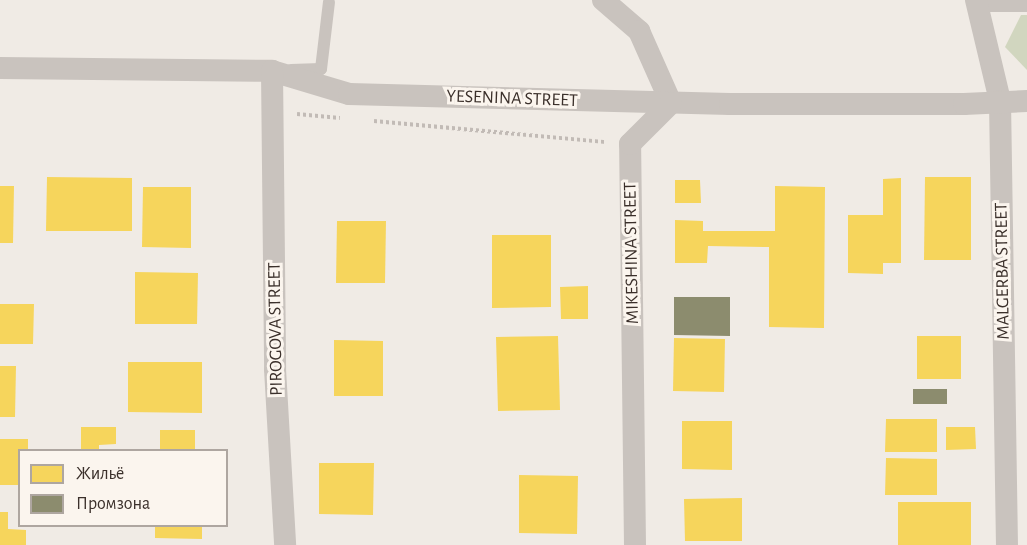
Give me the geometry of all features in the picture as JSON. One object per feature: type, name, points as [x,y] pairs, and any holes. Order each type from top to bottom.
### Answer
[{"type":"street","points":[[603,0],[639,31],[671,103],[630,144]]},
{"type":"street","name":"MALGERBA STREET","points":[[976,3],[1000,101],[1007,545]]},
{"type":"street","name":"YESENINA STREET","points":[[0,69],[272,72],[349,94],[671,103],[880,105],[1027,100]]},
{"type":"street","name":"PIROGOVA STREET","points":[[272,72],[275,369],[285,545]]},
{"type":"street","name":"MIKESHINA STREET","points":[[630,144],[635,545]]},
{"type":"lane","points":[[272,72],[321,69],[329,2]]},
{"type":"lane","points":[[976,3],[1027,6]]},
{"type":"path","points":[[273,112],[345,118]]},
{"type":"path","points":[[368,121],[630,144]]},
{"type":"green space","points":[[1021,15],[1027,15],[1027,70],[1005,47]]},
{"type":"building: Жильё","points":[[47,177],[132,178],[132,231],[46,231]]},
{"type":"building: Жильё","points":[[925,177],[971,177],[971,260],[924,260]]},
{"type":"building: Жильё","points":[[901,178],[901,263],[883,263],[883,274],[848,273],[848,215],[883,215],[883,179]]},
{"type":"building: Жильё","points":[[675,180],[700,180],[701,203],[675,203]]},
{"type":"building: Жильё","points":[[0,186],[14,186],[13,243],[0,243]]},
{"type":"building: Жильё","points":[[775,186],[825,187],[824,328],[769,327],[769,247],[708,246],[707,263],[675,263],[675,220],[703,221],[703,231],[775,231]]},
{"type":"building: Жильё","points":[[143,187],[191,187],[191,248],[142,247]]},
{"type":"building: Жильё","points":[[337,221],[386,221],[385,283],[336,283]]},
{"type":"building: Жильё","points":[[492,235],[551,235],[551,307],[492,308]]},
{"type":"building: Жильё","points":[[135,272],[198,273],[197,324],[135,324]]},
{"type":"building: Жильё","points":[[588,286],[588,319],[561,319],[560,287]]},
{"type":"building: Жильё","points":[[0,304],[34,304],[33,344],[0,344]]},
{"type":"building: Жильё","points":[[558,336],[560,410],[498,411],[496,337]]},
{"type":"building: Жильё","points":[[917,336],[961,336],[961,379],[917,379]]},
{"type":"building: Жильё","points":[[674,338],[725,339],[724,392],[673,391]]},
{"type":"building: Жильё","points":[[334,340],[383,341],[383,396],[334,396]]},
{"type":"building: Жильё","points":[[128,362],[202,362],[202,413],[128,412]]},
{"type":"building: Жильё","points":[[0,366],[16,366],[15,417],[0,417]]},
{"type":"building: Жильё","points":[[886,419],[937,419],[937,452],[885,452]]},
{"type":"building: Жильё","points":[[682,421],[732,421],[732,470],[682,469]]},
{"type":"building: Жильё","points":[[81,427],[116,427],[116,444],[99,445],[99,449],[81,449]]},
{"type":"building: Жильё","points":[[946,427],[975,427],[976,449],[946,450]]},
{"type":"building: Жильё","points":[[160,430],[195,430],[195,449],[160,449]]},
{"type":"building: Жильё","points":[[0,439],[28,439],[28,449],[18,449],[18,485],[0,485]]},
{"type":"building: Жильё","points":[[886,458],[937,459],[937,495],[885,495]]},
{"type":"building: Жильё","points":[[319,463],[374,463],[373,515],[319,514]]},
{"type":"building: Жильё","points":[[519,475],[578,476],[577,534],[519,533]]},
{"type":"building: Жильё","points":[[742,498],[742,541],[685,541],[684,499]]},
{"type":"building: Жильё","points":[[898,502],[971,502],[971,545],[898,545]]},
{"type":"building: Жильё","points":[[0,512],[8,512],[8,529],[26,530],[26,545],[0,545]]},
{"type":"building: Жильё","points":[[155,527],[202,527],[202,539],[155,538]]},
{"type":"building: Промзона","points":[[674,297],[730,297],[730,336],[674,335]]},
{"type":"building: Промзона","points":[[913,389],[947,389],[947,404],[913,404]]}]
